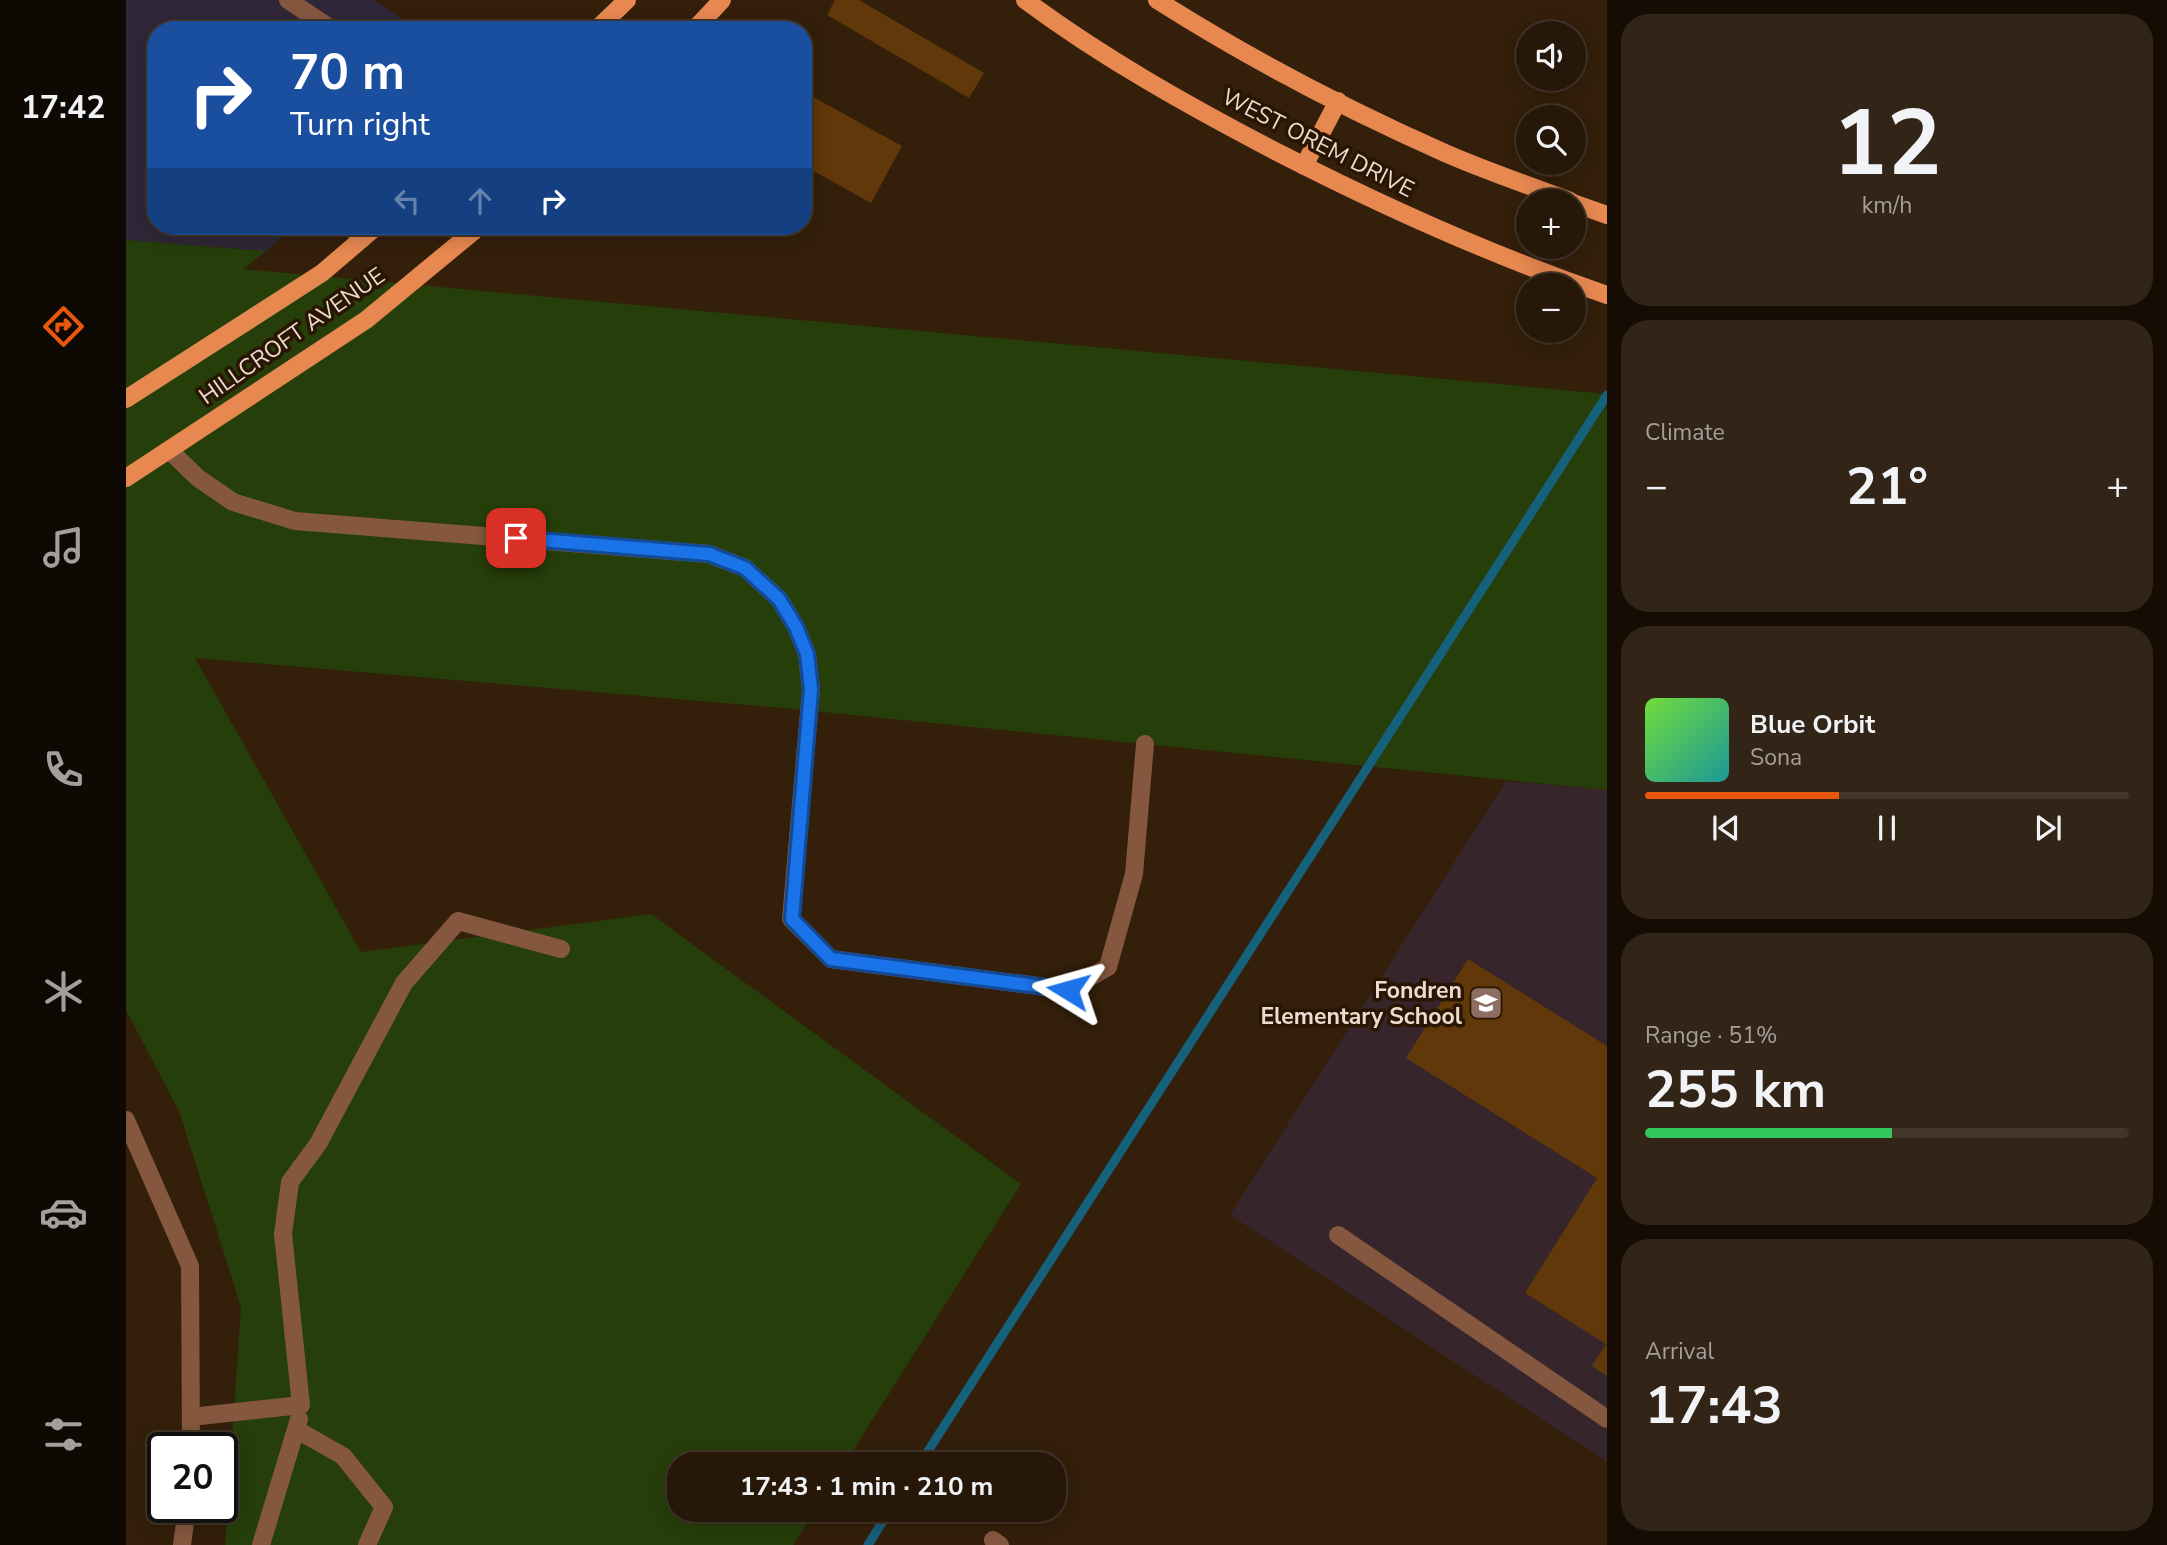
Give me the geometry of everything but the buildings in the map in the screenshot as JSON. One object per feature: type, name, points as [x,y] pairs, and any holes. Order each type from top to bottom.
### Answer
[{"type":"main road","points":[[605,21],[627,0]]},
{"type":"main road","points":[[702,21],[722,0]]},
{"type":"main road","name":"WEST OREM DRIVE","points":[[1025,0],[1156,86],[1304,166],[1423,223],[1607,295]]},
{"type":"main road","name":"WEST OREM DRIVE","points":[[1157,0],[1198,26],[1338,101],[1446,153],[1539,189]]},
{"type":"main road","points":[[1304,166],[1338,101]]},
{"type":"main road","name":"WEST OREM DRIVE","points":[[1586,208],[1605,215]]},
{"type":"main road","name":"HILLCROFT AVENUE","points":[[126,399],[322,273],[367,235]]},
{"type":"main road","name":"HILLCROFT AVENUE","points":[[126,478],[366,320],[469,235]]},
{"type":"street","points":[[288,0],[320,21]]},
{"type":"street","points":[[358,235],[362,239]]},
{"type":"street","points":[[169,450],[198,478],[233,502],[295,521],[709,554],[745,568],[779,599],[796,627],[807,654],[811,689],[792,919],[831,959],[1068,990],[1108,967],[1134,874],[1145,744]]},
{"type":"street","points":[[261,1545],[297,1430],[301,1405],[283,1234],[290,1182],[318,1144],[404,983],[458,921],[561,949]]},
{"type":"street","points":[[126,1120],[190,1266],[191,1432]]},
{"type":"street","points":[[1338,1235],[1607,1419]]},
{"type":"street","points":[[191,1417],[301,1405]]},
{"type":"street","points":[[297,1430],[343,1456],[384,1507],[366,1545]]},
{"type":"street","points":[[182,1545],[185,1523]]},
{"type":"shaded area","points":[[126,0],[374,0],[406,21],[147,21],[147,235],[285,235],[266,251],[126,240]]},
{"type":"shaded area","name":"Fondren Elementary School","points":[[1506,781],[1607,790],[1607,1462],[1230,1215]]},
{"type":"green space","points":[[126,240],[266,251],[243,269],[1607,394],[1607,790],[783,708],[195,658],[361,952],[651,914],[1021,1184],[852,1452],[667,1452],[667,1522],[807,1522],[793,1545],[225,1545],[226,1523],[238,1523],[238,1432],[233,1432],[241,1307],[179,1111],[126,1010]]},
{"type":"waterway","points":[[927,1452],[1607,395]]},
{"type":"waterway","points":[[868,1545],[882,1522]]},
{"type":"place","name":"Fondren Elementary School","points":[[1486,1003]]},
{"type":"route","points":[[516,538],[709,554],[745,568],[779,599],[796,627],[807,654],[811,689],[792,919],[831,959],[1068,990]]}]
